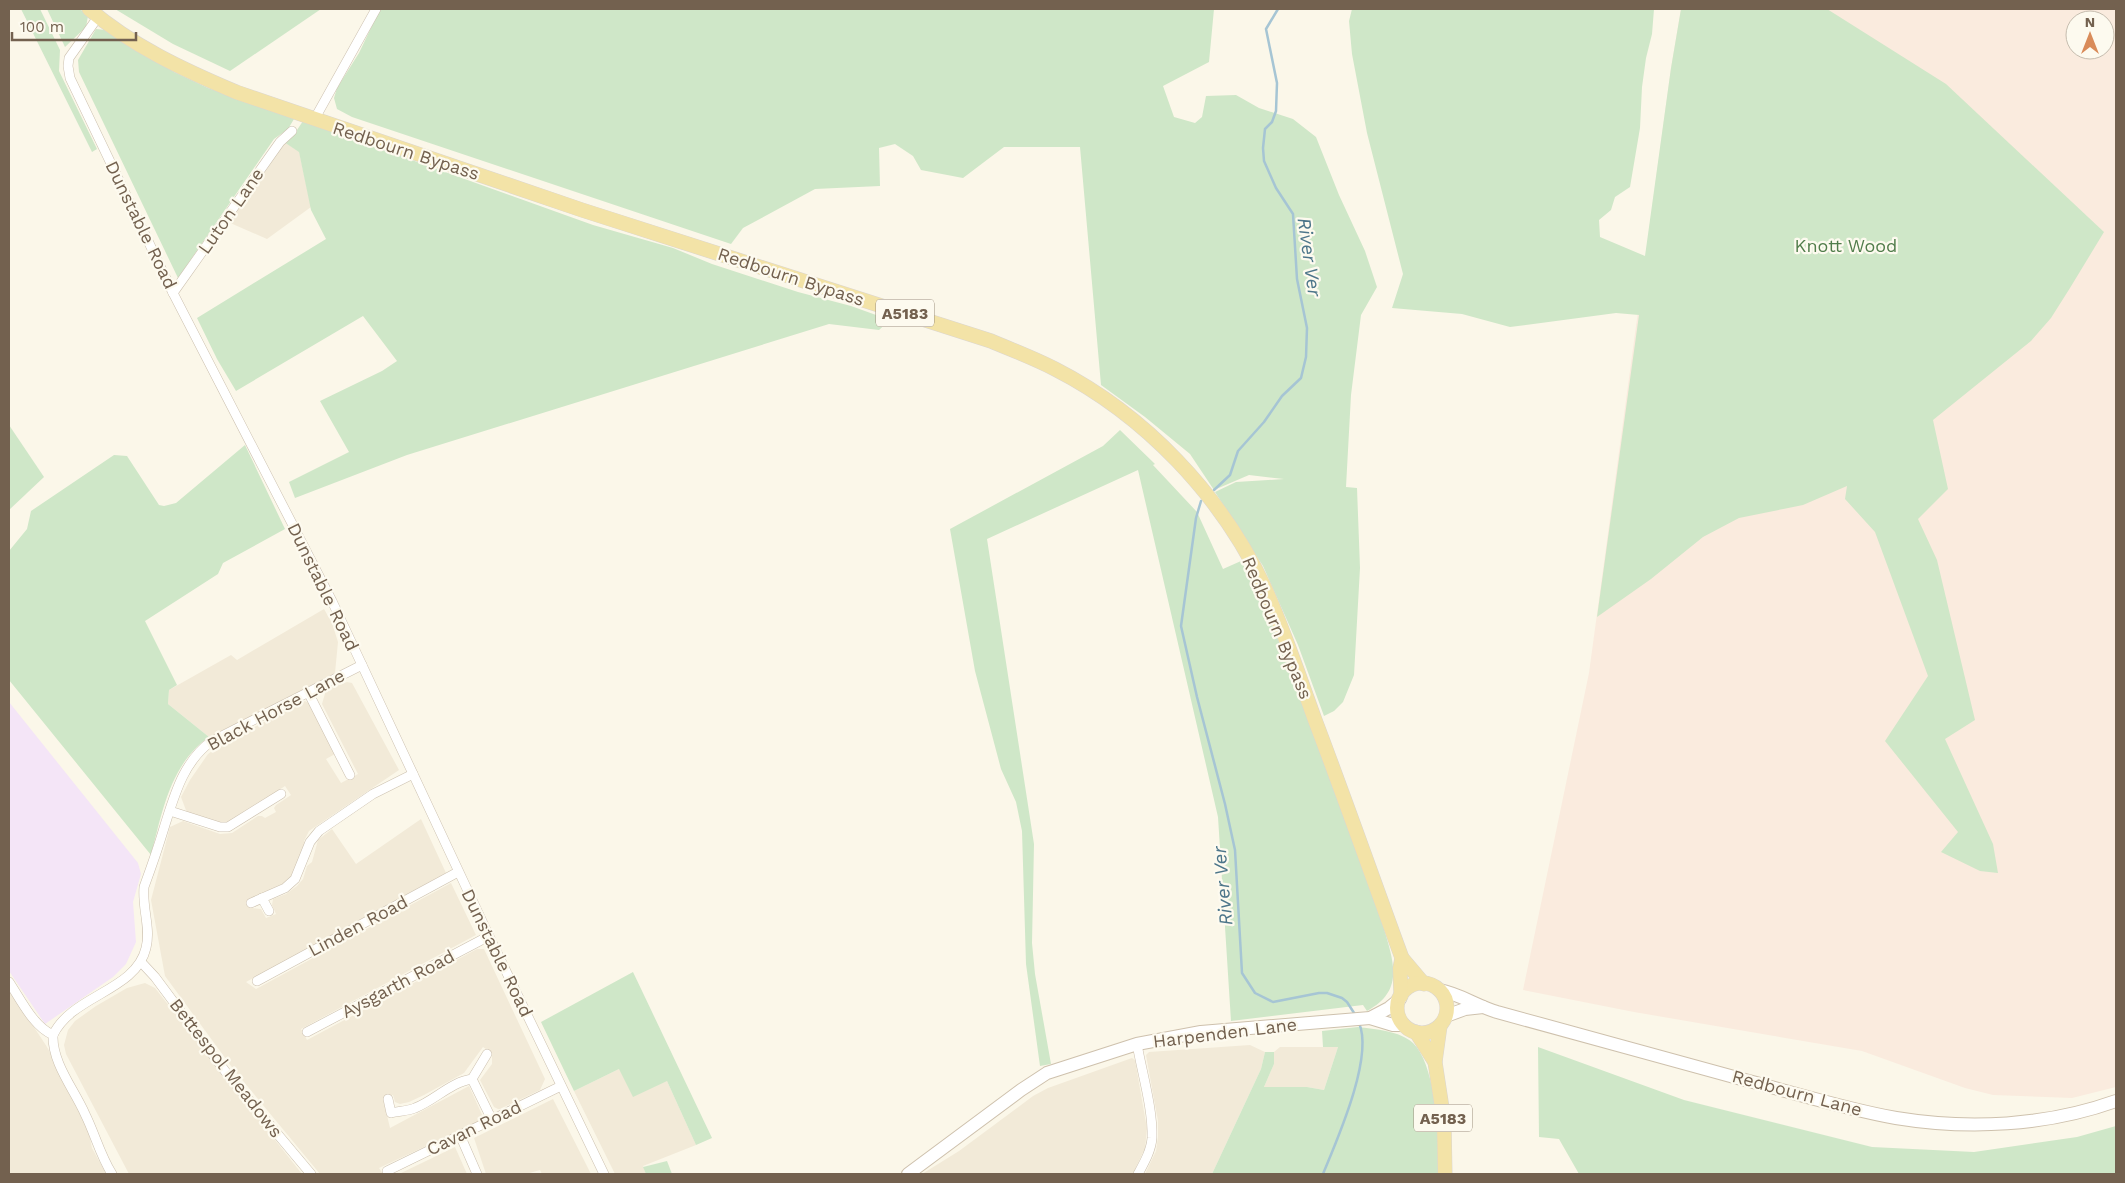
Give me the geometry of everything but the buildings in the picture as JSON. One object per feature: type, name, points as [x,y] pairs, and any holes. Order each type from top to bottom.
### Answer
[{"type":"main road","name":"Redbourn Bypass","points":[[94,13],[132,40],[182,69],[236,92],[582,210],[991,341],[1056,369],[1098,395],[1155,439],[1216,506],[1238,538],[1264,586],[1402,958],[1424,984]]},
{"type":"main road","name":"Redbourn Bypass","points":[[1400,997],[1402,958]]},
{"type":"main road","points":[[1424,984],[1439,990],[1446,1001],[1443,1021],[1429,1032],[1410,1028],[1399,1015],[1400,997],[1414,985],[1424,984]]},
{"type":"main road","name":"Redbourn Lane","points":[[1439,990],[1451,992],[1483,1008],[1684,1064],[1895,1118],[1928,1122],[1990,1125],[2043,1120],[2116,1102]]},
{"type":"main road","name":"Harpenden Lane","points":[[1365,1019],[1389,1008],[1400,997]]},
{"type":"main road","name":"Redbourn Lane","points":[[1443,1021],[1465,1008],[1483,1008]]},
{"type":"main road","name":"Harpenden Lane","points":[[908,1174],[1020,1090],[1047,1073],[1137,1044],[1201,1032],[1347,1020],[1365,1019],[1410,1028]]},
{"type":"main road","name":"A5183","points":[[1443,1021],[1435,1062],[1444,1121],[1445,1174]]},
{"type":"main road","name":"A5183","points":[[1410,1028],[1435,1062]]},
{"type":"street","points":[[314,120],[376,9]]},
{"type":"street","name":"Dunstable Road","points":[[94,13],[70,58],[68,66],[70,78],[173,293],[332,601],[488,936],[604,1174]]},
{"type":"street","name":"Luton Lane","points":[[173,293],[280,142],[292,131]]},
{"type":"street","name":"Black Horse Lane","points":[[141,962],[147,943],[147,926],[143,900],[144,888],[170,811],[191,762],[206,745],[362,665]]},
{"type":"street","points":[[308,692],[350,775]]},
{"type":"street","points":[[251,904],[285,888],[295,879],[310,842],[319,832],[373,794],[413,774]]},
{"type":"street","points":[[170,811],[220,827],[228,827],[281,794]]},
{"type":"street","name":"Linden Road","points":[[257,981],[458,872]]},
{"type":"street","points":[[262,898],[269,911]]},
{"type":"street","name":"Aysgarth Road","points":[[307,1032],[488,936]]},
{"type":"street","points":[[112,1174],[81,1105],[58,1062],[53,1044],[53,1035],[56,1029],[69,1016],[87,1001],[128,976],[141,962]]},
{"type":"street","name":"Bettespol Meadows","points":[[141,962],[155,977],[228,1075],[311,1174]]},
{"type":"street","points":[[9,982],[35,1020],[44,1030],[53,1035]]},
{"type":"street","points":[[1137,1044],[1151,1121],[1152,1139],[1147,1157],[1138,1174]]},
{"type":"street","points":[[388,1099],[391,1112],[415,1108],[459,1082],[472,1079],[487,1054]]},
{"type":"street","points":[[472,1079],[492,1120]]},
{"type":"street","name":"Cavan Road","points":[[387,1171],[561,1086]]},
{"type":"street","points":[[460,1135],[477,1174]]},
{"type":"shaded area","points":[[1681,9],[2116,9],[2116,1087],[2072,1098],[1993,1095],[1965,1088],[1862,1051],[1634,1012],[1523,990],[1589,673],[1671,68]]},
{"type":"shaded area","points":[[284,142],[299,151],[311,207],[267,239],[228,222]]},
{"type":"shaded area","points":[[324,609],[332,623],[338,642],[335,673],[209,737],[168,704],[169,690],[231,655],[237,660]]},
{"type":"shaded area","points":[[347,682],[352,683],[399,770],[309,831],[304,841],[306,844],[293,875],[284,883],[248,901],[252,908],[261,909],[266,918],[276,914],[272,905],[273,899],[286,894],[303,879],[307,866],[312,862],[318,840],[332,829],[356,864],[421,819],[446,873],[246,982],[256,989],[451,883],[476,935],[301,1029],[307,1040],[477,949],[484,949],[545,1079],[540,1090],[500,1109],[494,1107],[480,1080],[492,1064],[492,1053],[483,1047],[464,1073],[424,1095],[400,1104],[395,1102],[393,1095],[383,1098],[390,1128],[469,1086],[484,1119],[379,1168],[383,1174],[320,1174],[234,1070],[165,976],[151,900],[170,827],[183,821],[220,834],[232,833],[258,816],[265,818],[276,812],[274,808],[276,805],[291,795],[285,786],[231,822],[222,824],[187,813],[181,797],[190,780],[208,754],[227,741],[305,701],[312,705],[335,754],[326,759],[341,783],[358,774],[322,704],[326,690]]},
{"type":"shaded area","points":[[9,702],[138,863],[141,874],[133,902],[136,942],[126,964],[113,977],[45,1024],[9,971]]},
{"type":"shaded area","points":[[145,983],[155,988],[302,1174],[129,1174],[66,1054],[64,1045],[68,1030],[75,1021],[127,988]]},
{"type":"shaded area","points":[[9,989],[47,1047],[76,1102],[87,1124],[92,1148],[106,1174],[9,1174]]},
{"type":"shaded area","points":[[1250,1045],[1265,1052],[1261,1069],[1212,1174],[1145,1174],[1156,1151],[1158,1137],[1158,1121],[1146,1055],[1149,1052]]},
{"type":"shaded area","points":[[1280,1047],[1338,1047],[1324,1090],[1307,1087],[1264,1087],[1274,1064],[1274,1052]]},
{"type":"shaded area","points":[[1132,1058],[1135,1060],[1147,1129],[1145,1148],[1133,1174],[922,1174],[959,1151],[1033,1096],[1048,1088]]},
{"type":"shaded area","points":[[619,1069],[667,1081],[696,1145],[643,1166],[646,1174],[615,1174],[574,1091]]},
{"type":"shaded area","points":[[553,1099],[591,1174],[542,1174],[540,1170],[526,1174],[486,1174],[474,1138]]},
{"type":"shaded area","points":[[455,1147],[467,1174],[399,1174]]},
{"type":"green space","points":[[21,9],[40,9],[60,50],[59,71],[97,149],[92,152]]},
{"type":"green space","points":[[47,9],[80,9],[88,16],[86,27],[65,47]]},
{"type":"green space","points":[[115,9],[321,9],[230,71],[173,44]]},
{"type":"green space","points":[[380,9],[1214,9],[1209,62],[1163,86],[1174,117],[1195,123],[1202,117],[1206,96],[1236,95],[1259,108],[1293,119],[1316,137],[1339,195],[1365,251],[1377,287],[1361,315],[1351,395],[1346,487],[1357,488],[1360,568],[1354,675],[1343,702],[1334,711],[1324,716],[1298,645],[1263,566],[1215,492],[1236,482],[1284,479],[1249,475],[1214,490],[1190,454],[1145,417],[1101,385],[1080,147],[1004,147],[963,178],[921,170],[913,156],[895,144],[879,148],[880,186],[815,189],[743,228],[731,244],[352,117],[337,109],[334,98],[337,88],[359,53]]},
{"type":"green space","name":"Knott Wood","points":[[1352,9],[1654,9],[1652,34],[1642,87],[1640,128],[1630,187],[1615,197],[1611,210],[1599,220],[1600,237],[1645,256],[1681,9],[1827,9],[1946,84],[2104,232],[2051,318],[2031,341],[1933,420],[1948,489],[1918,519],[1937,560],[1975,720],[1945,739],[1993,844],[1998,873],[1980,871],[1941,852],[1958,832],[1885,741],[1928,676],[1875,532],[1845,499],[1847,486],[1803,505],[1739,518],[1703,537],[1651,579],[1597,617],[1639,315],[1616,313],[1510,327],[1462,314],[1392,308],[1403,274],[1367,133],[1352,54],[1349,21]]},
{"type":"green space","points":[[96,29],[106,30],[174,72],[208,88],[294,119],[288,129],[274,139],[178,278],[79,72],[78,60]]},
{"type":"green space","points":[[303,121],[593,225],[673,248],[712,264],[798,292],[851,306],[890,320],[879,330],[829,324],[407,455],[295,498],[289,482],[349,452],[320,401],[382,371],[397,361],[363,316],[236,391],[217,359],[197,318],[326,239],[311,210],[299,152],[284,142],[295,133]]},
{"type":"green space","points":[[9,425],[44,477],[9,510]]},
{"type":"green space","points":[[1120,430],[1155,464],[1153,465],[1197,512],[1223,569],[1241,561],[1258,592],[1300,692],[1384,929],[1391,953],[1393,975],[1387,995],[1367,1011],[1363,1005],[1231,1021],[1218,817],[1138,470],[987,539],[1034,844],[1032,943],[1035,974],[1051,1064],[1040,1066],[1026,964],[1022,831],[1016,802],[1001,769],[975,671],[950,529],[1103,446]]},
{"type":"green space","points":[[245,445],[285,529],[223,563],[218,574],[145,621],[177,685],[169,690],[168,704],[209,737],[196,748],[176,775],[164,806],[151,855],[9,680],[9,551],[27,529],[31,511],[114,455],[127,456],[159,505],[164,506],[176,503]]},
{"type":"green space","points":[[633,972],[712,1138],[696,1145],[667,1081],[633,1097],[619,1069],[574,1091],[541,1022]]},
{"type":"green space","points":[[1358,1027],[1387,1031],[1408,1039],[1421,1054],[1432,1086],[1435,1105],[1438,1174],[1212,1174],[1261,1069],[1265,1052],[1274,1052],[1274,1064],[1264,1087],[1307,1087],[1324,1090],[1338,1047],[1323,1047],[1322,1031]]},
{"type":"green space","points":[[1538,1047],[1684,1100],[1872,1147],[1974,1152],[2077,1137],[2116,1126],[2116,1174],[1579,1174],[1559,1139],[1539,1137]]},
{"type":"green space","points":[[667,1161],[672,1174],[646,1174],[643,1167]]},
{"type":"waterway","name":"River Ver","points":[[1214,490],[1230,475],[1238,451],[1264,422],[1282,396],[1301,378],[1306,357],[1307,328],[1297,279],[1293,214],[1276,188],[1264,161],[1265,129],[1272,122],[1276,111],[1277,83],[1266,29],[1278,9]]},
{"type":"waterway","name":"River Ver","points":[[1201,501],[1196,518],[1181,626],[1235,850],[1242,973],[1255,993],[1273,1002],[1327,993],[1342,998],[1356,1016]]},
{"type":"waterway","name":"River Ver","points":[[1323,1174],[1358,1077],[1362,1056],[1362,1038],[1359,1023]]}]
